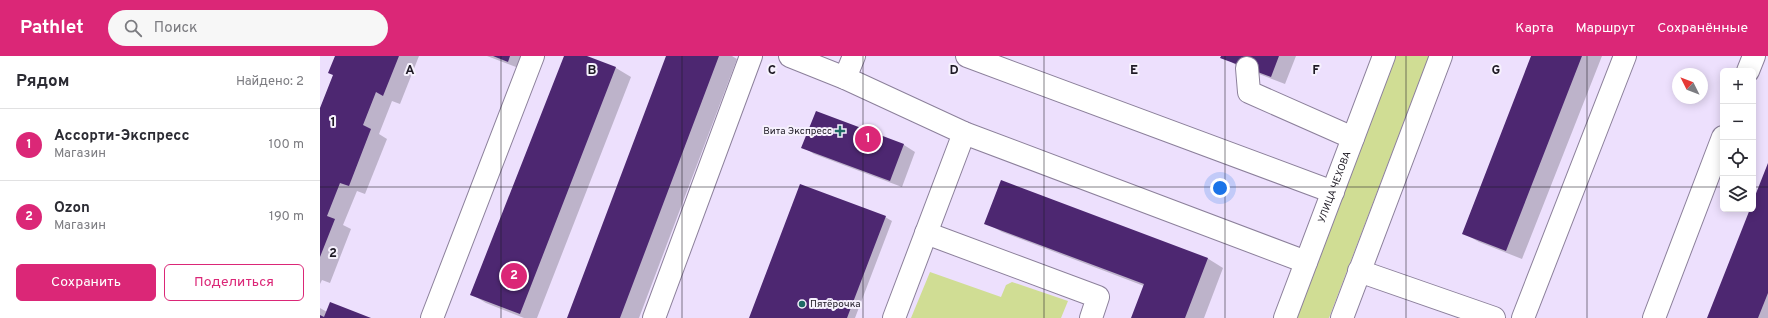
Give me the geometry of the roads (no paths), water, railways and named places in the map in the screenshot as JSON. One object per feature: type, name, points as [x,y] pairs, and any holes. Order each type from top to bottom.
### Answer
[{"type":"street","points":[[432,318],[533,56]]},
{"type":"street","points":[[654,318],[751,56]]},
{"type":"street","points":[[790,56],[845,78],[964,133],[1306,262]]},
{"type":"street","points":[[845,78],[854,56]]},
{"type":"street","points":[[967,56],[1333,192]]},
{"type":"street","name":"УЛИЦА ЧЕХОВА","points":[[1285,318],[1384,56]]},
{"type":"street","points":[[1342,318],[1441,56]]},
{"type":"street","points":[[1523,318],[1625,56]]},
{"type":"street","points":[[1749,68],[1754,56]]},
{"type":"street","points":[[1248,68],[1249,92],[1354,138]]},
{"type":"street","points":[[894,318],[964,133]]},
{"type":"street","points":[[1654,318],[1722,140]]},
{"type":"street","points":[[926,233],[1098,297],[1090,318]]},
{"type":"street","points":[[1359,271],[1494,318]]},
{"type":"place","name":"Вита Экспресс","points":[[840,131]]},
{"type":"place","name":"Ассорти-Экспресс","points":[[868,139]]},
{"type":"place","name":"Ozon","points":[[514,276]]},
{"type":"place","name":"Пятёрочка","points":[[802,304]]}]
